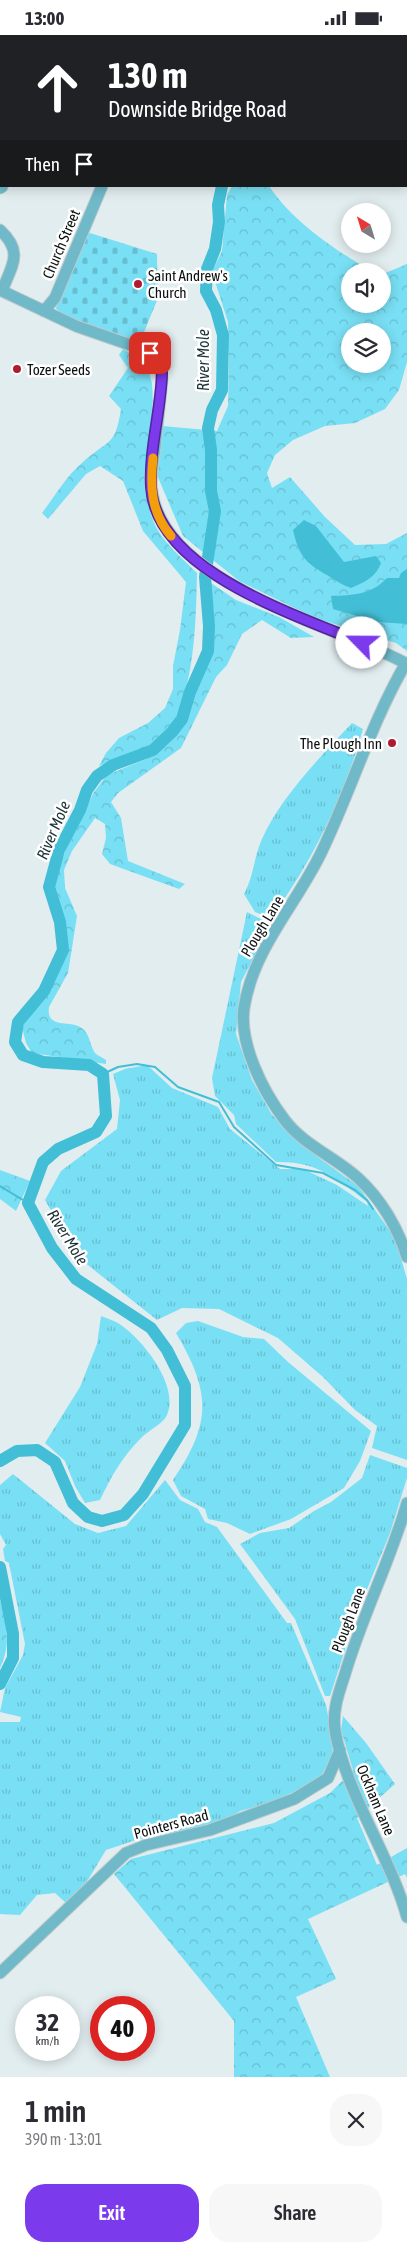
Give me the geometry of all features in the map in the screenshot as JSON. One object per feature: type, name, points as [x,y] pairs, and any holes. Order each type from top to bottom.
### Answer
[{"type":"street","name":"Church Street","points":[[44,311],[55,297],[102,187]]},
{"type":"street","points":[[0,230],[10,240],[15,251],[12,264],[1,290],[76,327],[139,347],[155,356],[160,363],[162,379],[151,487],[160,519],[179,544],[202,564],[238,589],[406,664]]},
{"type":"street","name":"Plough Lane","points":[[406,664],[362,756],[321,853],[296,899],[271,935],[253,972],[244,1009],[246,1041],[256,1072],[284,1119],[300,1137],[357,1177],[376,1198],[400,1236],[407,1257]]},
{"type":"street","name":"Plough Lane","points":[[340,1750],[335,1727],[336,1703],[353,1647],[399,1531],[407,1503]]},
{"type":"street","points":[[340,1750],[328,1778],[341,1777],[351,1779]]},
{"type":"street","name":"Ockham Lane","points":[[340,1750],[406,1909]]},
{"type":"street","name":"Pointers Road","points":[[0,1973],[115,1862],[134,1849],[210,1831],[274,1808],[308,1792],[328,1778]]},
{"type":"green space","points":[[231,187],[270,187],[302,223],[341,253],[359,263],[341,263],[341,313],[391,313],[391,271],[407,264],[407,362],[399,390],[385,409],[355,423],[325,426],[293,440],[275,455],[267,473],[272,488],[290,477],[325,517],[355,545],[386,544],[407,533],[407,651],[396,643],[315,618],[239,581],[183,536],[157,475],[163,426],[217,431],[228,406],[228,322],[212,272],[222,251],[227,195]]},
{"type":"green space","points":[[90,233],[157,254],[158,298],[140,342],[82,325],[71,320],[56,308],[86,235]]},
{"type":"green space","points":[[123,349],[145,362],[151,378],[152,421],[146,473],[149,509],[156,527],[164,539],[197,573],[196,616],[194,642],[185,694],[176,717],[165,736],[143,751],[99,766],[106,753],[119,738],[148,723],[165,708],[173,689],[173,666],[186,582],[143,531],[123,481],[100,466],[86,474],[48,519],[42,513],[77,467],[109,441],[116,431],[121,409],[109,396],[128,368],[119,355]]},
{"type":"green space","points":[[208,581],[236,600],[279,617],[314,637],[291,638],[262,620],[242,634],[227,665],[216,677],[181,748],[118,793],[111,802],[121,818],[128,861],[185,884],[179,889],[110,864],[102,854],[106,838],[105,824],[95,818],[72,851],[64,870],[65,888],[77,916],[68,973],[49,1007],[49,1014],[54,1021],[75,1025],[84,1030],[94,1051],[106,1060],[106,1064],[32,1053],[26,1043],[22,1027],[66,957],[65,924],[54,889],[58,870],[68,844],[94,792],[107,775],[146,759],[167,742],[185,722],[193,696],[213,649],[214,612]]},
{"type":"green space","points":[[352,723],[363,729],[356,753],[337,803],[313,853],[270,918],[255,912],[244,894],[262,839],[279,808],[290,793]]},
{"type":"green space","points":[[247,912],[271,924],[241,982],[236,1034],[252,1080],[272,1115],[319,1158],[358,1186],[395,1238],[407,1279],[407,1460],[372,1448],[377,1426],[355,1410],[323,1377],[278,1338],[219,1309],[182,1308],[157,1320],[84,1262],[45,1200],[61,1171],[117,1129],[120,1100],[113,1074],[125,1069],[147,1065],[172,1088],[218,1107],[230,1129],[280,1169],[303,1169],[337,1185],[368,1206],[367,1202],[345,1185],[315,1168],[290,1162],[276,1162],[236,1124],[234,1115],[215,1096],[212,1078]]},
{"type":"green space","points":[[0,1170],[30,1181],[16,1211],[0,1199]]},
{"type":"green space","points":[[101,1316],[116,1322],[128,1330],[147,1351],[164,1377],[170,1403],[165,1418],[142,1437],[123,1459],[100,1500],[85,1503],[75,1486],[65,1461],[45,1443],[80,1387],[97,1344]]},
{"type":"green space","points":[[198,1321],[243,1337],[264,1339],[288,1362],[371,1431],[360,1461],[344,1488],[291,1519],[250,1534],[227,1523],[208,1519],[205,1509],[181,1496],[173,1480],[195,1441],[202,1407],[201,1390],[196,1373],[176,1333],[186,1323]]},
{"type":"green space","points":[[370,1455],[407,1468],[407,1478],[390,1533],[356,1616],[330,1696],[325,1696],[295,1619],[240,1544],[260,1533],[289,1528],[331,1502],[362,1478]]},
{"type":"green space","points":[[13,1474],[75,1524],[98,1533],[126,1526],[165,1480],[180,1500],[198,1509],[205,1522],[217,1527],[287,1623],[291,1623],[326,1705],[333,1753],[322,1775],[309,1785],[267,1804],[240,1811],[228,1819],[188,1833],[139,1839],[106,1850],[86,1883],[66,1903],[55,1893],[37,1895],[20,1915],[0,1914],[0,1722],[20,1722],[21,1717],[0,1712],[5,1688],[23,1655],[25,1644],[9,1563],[5,1561],[3,1549],[6,1545],[0,1534],[0,1485]]},
{"type":"green space","points":[[0,1599],[6,1626],[7,1642],[4,1659],[0,1668]]},
{"type":"green space","points":[[343,1716],[366,1743],[395,1784],[357,1818],[377,1865],[407,1848],[407,1878],[405,1874],[308,1919],[336,1979],[296,1997],[330,2077],[234,2077],[234,2021],[114,1874],[131,1859],[274,1823],[330,1793],[353,1770],[341,1730]]},
{"type":"shaded area","points":[[304,520],[316,526],[344,562],[376,556],[381,563],[379,568],[365,581],[351,588],[313,566],[300,552],[293,530]]},
{"type":"shaded area","points":[[407,569],[407,624],[378,622],[333,609],[331,596],[368,591],[381,584],[387,578],[399,578],[401,573]]},
{"type":"waterway","name":"River Mole","points":[[0,1461],[17,1451],[37,1450],[55,1462],[73,1503],[88,1517],[102,1521],[124,1515],[143,1494],[185,1425],[185,1386],[167,1350],[151,1328],[76,1279],[52,1248],[28,1203],[43,1162],[58,1149],[96,1132],[106,1116],[103,1074],[89,1065],[43,1062],[23,1055],[15,1042],[18,1022],[44,991],[63,950],[60,922],[49,887],[59,850],[80,810],[87,790],[97,776],[113,765],[153,750],[172,732],[182,719],[190,692],[208,651],[209,626],[205,577],[215,511],[211,491],[211,450],[208,428],[212,410],[222,390],[223,335],[216,310],[206,291],[207,269],[215,249],[219,222],[218,205],[222,187]]},
{"type":"waterway","points":[[103,1074],[118,1067],[137,1064],[155,1067],[178,1087],[219,1102],[234,1127],[276,1165],[323,1173],[355,1190],[367,1200],[373,1209]]},
{"type":"waterway","points":[[0,1186],[28,1203]]},
{"type":"waterway","name":"River Mole","points":[[0,1567],[13,1634],[13,1658],[0,1684]]},
{"type":"slow traffic","points":[[153,458],[151,487],[153,499],[160,519],[171,536]]},
{"type":"place","name":"Saint Andrew's Church","points":[[138,284]]},
{"type":"place","name":"Tozer Seeds","points":[[17,369]]},
{"type":"place","name":"The Plough Inn","points":[[392,743]]},
{"type":"route","points":[[150,353],[158,359],[162,367],[151,487],[157,512],[164,526],[189,553],[216,575],[238,589],[362,643]]}]
